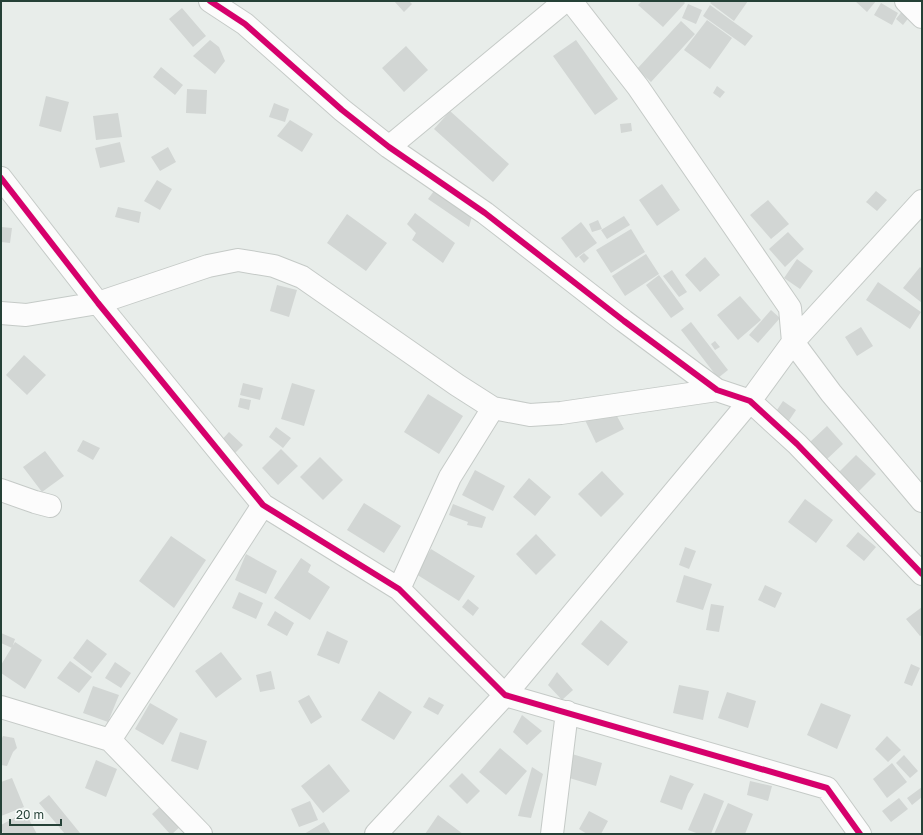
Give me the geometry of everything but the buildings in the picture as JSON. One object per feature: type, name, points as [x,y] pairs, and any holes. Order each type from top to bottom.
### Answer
[{"type":"street","points":[[210,1],[245,24],[342,110],[389,147],[485,212],[624,321],[717,390],[750,400],[797,444],[922,574]]},
{"type":"street","points":[[389,147],[565,1]]},
{"type":"street","points":[[571,1],[638,87],[790,308],[793,342],[831,393],[922,501]]},
{"type":"street","points":[[906,1],[922,17]]},
{"type":"street","points":[[1,178],[98,303],[263,505],[399,589],[505,694],[827,788],[860,834]]},
{"type":"street","points":[[376,834],[505,694],[750,400],[793,342],[922,201]]},
{"type":"street","points":[[1,313],[26,315],[98,303],[208,266],[238,260],[274,266],[302,276],[457,385],[493,408],[530,415],[561,413],[717,390]]},
{"type":"street","points":[[399,589],[450,477],[493,408]]},
{"type":"street","points":[[1,490],[50,506]]},
{"type":"street","points":[[110,740],[263,505]]},
{"type":"street","points":[[1,707],[110,740],[201,834]]},
{"type":"street","points":[[552,834],[567,712]]},
{"type":"cycle path","points":[[210,1],[245,24],[342,110],[389,147],[485,213],[624,321],[717,390],[750,401],[797,444],[922,574]]},
{"type":"cycle path","points":[[1,178],[98,303],[263,505],[399,589],[505,695],[827,788],[860,834]]}]
